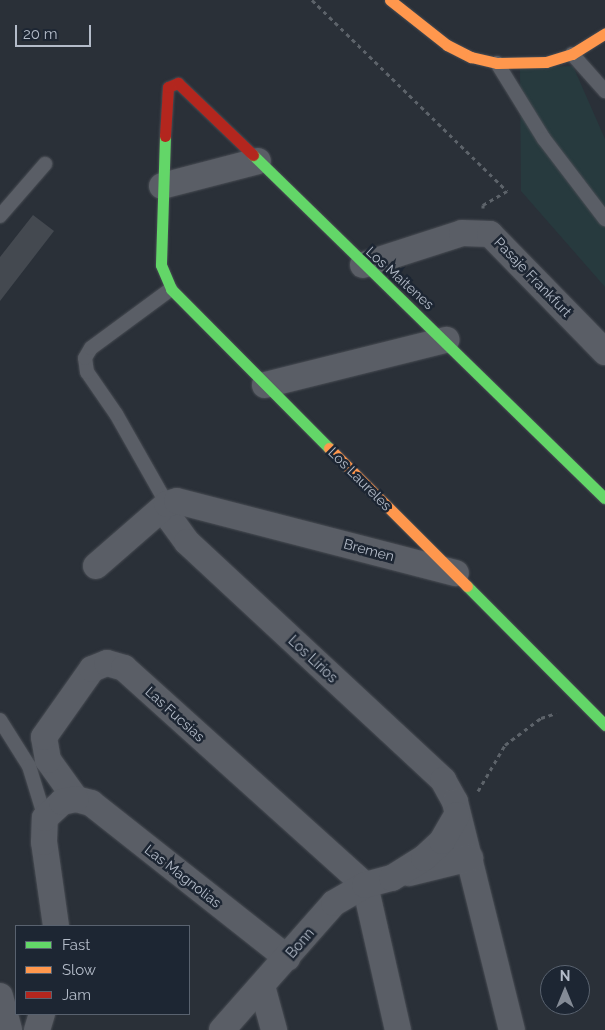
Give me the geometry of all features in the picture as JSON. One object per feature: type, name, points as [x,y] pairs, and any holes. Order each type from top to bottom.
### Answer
[{"type":"street","points":[[390,0],[447,45],[470,57],[497,63],[546,62],[572,54],[605,33]]},
{"type":"street","name":"Los Maitenes","points":[[172,84],[184,86],[363,265],[446,340],[605,498]]},
{"type":"street","name":"Los Laureles","points":[[172,84],[166,94],[161,265],[171,290],[456,574]]},
{"type":"street","points":[[162,186],[258,162]]},
{"type":"street","name":"Pasaje Frankfurt","points":[[363,265],[462,233],[482,232],[497,239],[605,352]]},
{"type":"street","points":[[265,385],[446,340]]},
{"type":"street","name":"Bremen","points":[[167,504],[177,501],[190,503],[456,574]]},
{"type":"street","points":[[96,566],[167,504]]},
{"type":"street","name":"Los Lirios","points":[[167,504],[171,520],[187,542],[443,780],[455,802],[512,1030]]},
{"type":"street","points":[[456,574],[605,724]]},
{"type":"street","name":"Las Fucsias","points":[[76,799],[48,760],[44,737],[92,669],[107,663],[124,668],[365,885]]},
{"type":"street","points":[[56,925],[44,842],[45,818],[62,802],[76,799]]},
{"type":"street","name":"Las Magnolias","points":[[76,799],[91,803],[287,958]]},
{"type":"street","name":"Bonn","points":[[392,878],[424,858],[442,840],[457,815]]},
{"type":"street","name":"Bonn","points":[[222,1030],[334,904],[365,885],[470,858]]},
{"type":"street","points":[[365,885],[398,1030]]},
{"type":"street","points":[[262,986],[274,1030]]},
{"type":"street","points":[[0,996],[9,1030]]},
{"type":"street","points":[[37,1030],[42,1015]]},
{"type":"lane","points":[[572,54],[605,91]]},
{"type":"lane","points":[[497,63],[544,139],[605,218]]},
{"type":"lane","points":[[0,216],[45,164]]},
{"type":"lane","points":[[167,504],[116,414],[87,372],[85,358],[91,348],[171,290]]},
{"type":"lane","points":[[0,720],[29,766],[45,818]]},
{"type":"path","points":[[312,0],[507,191],[483,204],[482,232]]},
{"type":"path","points":[[457,815],[475,796],[505,745],[541,718],[585,704]]},
{"type":"green space","points":[[573,66],[605,139],[605,287],[521,191],[520,68]]},
{"type":"building","points":[[33,215],[54,231],[0,301],[0,257]]},
{"type":"traffic: fast","points":[[165,136],[161,265],[171,289],[329,448]]},
{"type":"traffic: fast","points":[[253,155],[605,498]]},
{"type":"traffic: fast","points":[[467,586],[605,725]]},
{"type":"traffic: slow","points":[[390,0],[447,45],[471,57],[497,63],[546,62],[572,54],[605,33]]},
{"type":"traffic: slow","points":[[329,448],[467,586]]},
{"type":"traffic: jam","points":[[165,136],[168,87],[178,83],[253,155]]}]
